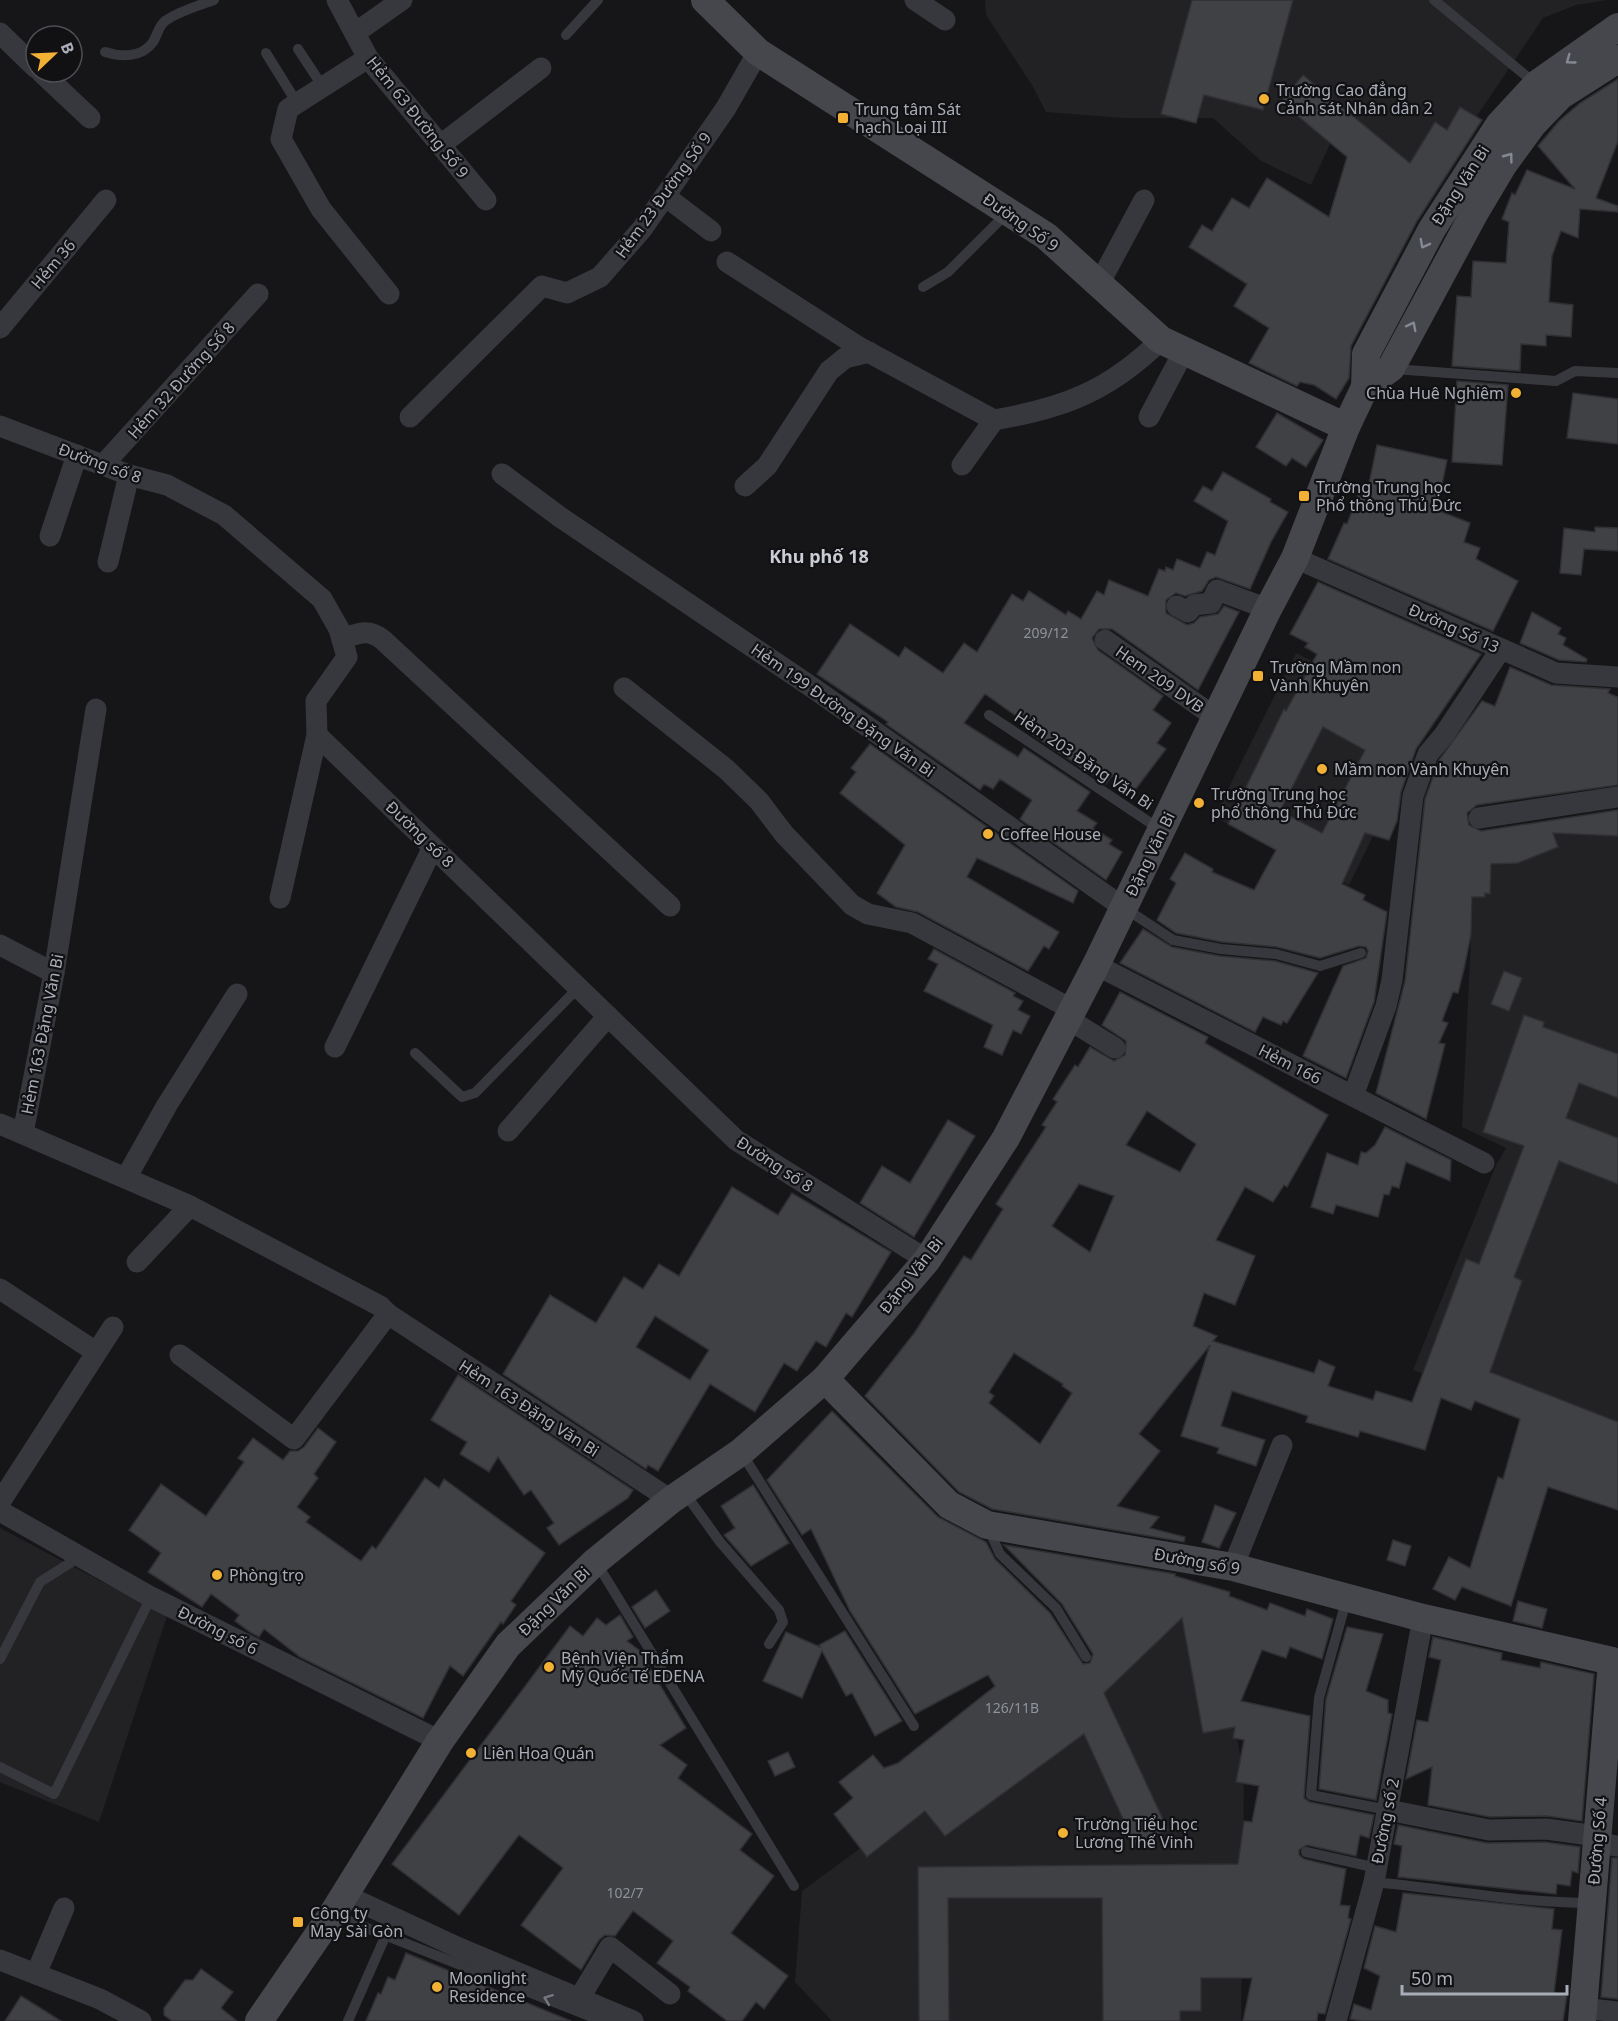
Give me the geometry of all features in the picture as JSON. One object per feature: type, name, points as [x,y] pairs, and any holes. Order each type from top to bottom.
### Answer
[{"type":"main road","name":"Đường Số 9","points":[[705,0],[758,52],[1046,236],[1172,346],[1346,427]]},
{"type":"main road","name":"Đặng Văn Bi","points":[[262,2020],[339,1905],[440,1741],[508,1645],[596,1562],[677,1496],[741,1452],[825,1379],[927,1260],[1006,1138],[1124,908],[1215,717],[1295,558],[1346,427],[1365,387],[1366,354],[1432,230],[1499,125],[1537,84],[1618,27]]},
{"type":"main road","name":"Đặng Văn Bi","points":[[1365,387],[1391,368],[1429,293],[1503,165],[1533,124],[1560,96],[1618,58]]},
{"type":"main road","name":"Đường số 9","points":[[825,1379],[949,1505],[987,1525],[1233,1567],[1423,1618],[1615,1661]]},
{"type":"main road","name":"Đường Số 4","points":[[1583,2014],[1592,1903],[1604,1842],[1615,1661]]},
{"type":"street","name":"Hẻm 63 Đường Số 9","points":[[337,0],[369,58],[486,200]]},
{"type":"street","points":[[355,33],[402,0]]},
{"type":"street","points":[[915,0],[945,20]]},
{"type":"street","points":[[0,33],[24,56]]},
{"type":"street","name":"Hẻm 23 Đường Số 9","points":[[411,417],[542,286],[567,293],[600,277],[642,229],[726,108],[758,52]]},
{"type":"street","points":[[369,58],[288,109],[281,139],[321,209],[389,294]]},
{"type":"street","points":[[442,144],[541,68]]},
{"type":"street","points":[[54,84],[90,118]]},
{"type":"street","points":[[665,196],[711,231]]},
{"type":"street","name":"Hẻm 36","points":[[0,328],[106,200]]},
{"type":"street","points":[[1099,284],[1144,200]]},
{"type":"street","points":[[728,262],[869,352],[994,420],[1036,413],[1081,399],[1172,346]]},
{"type":"street","name":"Hẻm 32 Đường Số 8","points":[[103,465],[258,294]]},
{"type":"street","points":[[1149,417],[1172,346]]},
{"type":"street","points":[[745,486],[767,466],[830,371],[845,358],[869,352]]},
{"type":"street","points":[[962,465],[994,420]]},
{"type":"street","name":"Đường số 8","points":[[0,426],[129,475],[167,485],[224,514],[322,599],[339,629],[347,657],[316,701],[317,735],[736,1140],[927,1260]]},
{"type":"street","points":[[50,536],[77,455]]},
{"type":"street","name":"Hẻm 199 Đường Đặng Văn Bi","points":[[502,474],[560,517],[825,697],[1124,908]]},
{"type":"street","points":[[108,562],[129,475]]},
{"type":"street","name":"Đường Số 13","points":[[1295,558],[1556,673],[1618,677]]},
{"type":"street","points":[[1177,606],[1188,612],[1194,605],[1211,603],[1217,590],[1268,609]]},
{"type":"street","points":[[342,639],[363,632],[376,634],[670,906]]},
{"type":"street","name":"Hem 209 DVB","points":[[1105,640],[1215,717]]},
{"type":"street","points":[[1353,1096],[1386,1006],[1392,980],[1413,796],[1428,754],[1444,735],[1502,649]]},
{"type":"street","points":[[624,688],[726,769],[759,801],[784,834],[852,905],[868,914],[912,923],[1070,1015],[1115,1048]]},
{"type":"street","name":"Hẻm 163 Đặng Văn Bi","points":[[96,709],[54,973],[23,1133],[190,1206],[380,1306],[388,1314],[677,1496]]},
{"type":"street","points":[[280,898],[317,735]]},
{"type":"street","points":[[1479,818],[1618,796]]},
{"type":"street","points":[[335,1047],[433,847]]},
{"type":"street","points":[[0,945],[54,973]]},
{"type":"street","name":"Hẻm 166","points":[[1096,965],[1484,1163]]},
{"type":"street","points":[[126,1178],[166,1105],[237,994]]},
{"type":"street","points":[[508,1131],[608,1016]]},
{"type":"street","points":[[0,1124],[23,1133]]},
{"type":"street","points":[[137,1262],[190,1206]]},
{"type":"street","points":[[0,1289],[96,1352]]},
{"type":"street","points":[[180,1355],[294,1439],[388,1314]]},
{"type":"street","points":[[0,1502],[113,1327]]},
{"type":"street","points":[[1233,1567],[1282,1445]]},
{"type":"street","name":"Đường số 6","points":[[0,1510],[151,1597],[440,1741]]},
{"type":"street","name":"Đường số 2","points":[[1336,2021],[1376,1875],[1423,1618]]},
{"type":"street","points":[[1388,1810],[1489,1830],[1546,1829],[1604,1842]]},
{"type":"street","points":[[339,1905],[459,1948],[633,2021]]},
{"type":"street","points":[[36,1974],[64,1908]]},
{"type":"street","points":[[579,1999],[610,1947],[670,1994]]},
{"type":"street","points":[[0,1960],[100,1999],[141,2021]]},
{"type":"street","points":[[1583,2014],[1618,2012]]},
{"type":"lane","points":[[105,52],[120,56],[138,53],[149,47],[161,24],[168,19],[213,0]]},
{"type":"lane","points":[[566,35],[598,0]]},
{"type":"lane","points":[[1434,0],[1537,84]]},
{"type":"lane","points":[[298,49],[323,87]]},
{"type":"lane","points":[[266,53],[297,103]]},
{"type":"lane","points":[[923,287],[948,272],[1008,212]]},
{"type":"lane","points":[[1391,368],[1556,381],[1575,371],[1618,372]]},
{"type":"lane","name":"Hẻm 203 Đặng Văn Bi","points":[[989,715],[1162,830]]},
{"type":"lane","points":[[1124,908],[1173,940],[1221,949],[1276,954],[1320,966],[1361,953]]},
{"type":"lane","points":[[415,1053],[462,1097],[475,1093],[578,988]]},
{"type":"lane","points":[[741,1452],[914,1726]]},
{"type":"lane","points":[[677,1496],[779,1610],[783,1622],[769,1644]]},
{"type":"lane","points":[[987,1525],[1000,1554],[1056,1608],[1086,1657]]},
{"type":"lane","points":[[0,1659],[40,1582],[81,1556]]},
{"type":"lane","points":[[596,1562],[794,1886]]},
{"type":"lane","points":[[0,1767],[54,1794],[151,1597]]},
{"type":"lane","points":[[1348,1598],[1319,1698],[1311,1795],[1388,1810]]},
{"type":"lane","points":[[1306,1852],[1376,1875],[1470,1896],[1592,1903]]},
{"type":"lane","points":[[339,1905],[385,1937],[602,2021]]},
{"type":"lane","points":[[348,2021],[385,1937]]},
{"type":"shaded area","name":"Trường Cao đẳng Cảnh sát Nhân dân 2","points":[[985,0],[1607,0],[1576,5],[1543,18],[1437,175],[1331,142],[1311,185],[1261,161],[1213,118],[1124,118],[1046,112],[1032,85],[986,15]]},
{"type":"shaded area","name":"Mầm non Vành Khuyên","points":[[1296,653],[1430,720],[1349,885],[1214,817]]},
{"type":"shaded area","points":[[1567,827],[1618,832],[1618,1449],[1413,1370],[1496,1165],[1506,1148],[1462,1127],[1474,875]]},
{"type":"shaded area","points":[[0,1528],[167,1616],[99,1822],[0,1782]]},
{"type":"shaded area","name":"Trường Tiểu học Lương Thế Vinh","points":[[1192,1605],[1214,1620],[1244,1775],[1241,2021],[832,2021],[795,1982],[802,1891]]},
{"type":"building","points":[[1192,0],[1293,0],[1263,110],[1204,95],[1196,123],[1161,114]]},
{"type":"building","points":[[1303,75],[1410,163],[1435,122],[1447,130],[1460,107],[1482,120],[1417,221],[1351,346],[1349,378],[1336,399],[1314,385],[1300,382],[1297,386],[1249,363],[1269,328],[1234,306],[1247,284],[1189,247],[1202,225],[1212,231],[1232,198],[1249,208],[1267,178],[1329,217],[1347,157],[1281,102]]},
{"type":"building","points":[[1618,79],[1618,141],[1596,198],[1618,206],[1618,212],[1580,209],[1578,238],[1561,231],[1552,256],[1549,302],[1573,305],[1571,337],[1546,335],[1546,346],[1521,344],[1520,371],[1452,366],[1457,296],[1471,297],[1473,261],[1506,263],[1509,222],[1502,219],[1512,193],[1515,195],[1527,170],[1575,189],[1538,146],[1559,121],[1580,103]]},
{"type":"building","points":[[1457,381],[1508,385],[1502,465],[1452,462]]},
{"type":"building","points":[[1573,393],[1618,399],[1618,444],[1567,438]]},
{"type":"building","points":[[1277,413],[1323,440],[1306,467],[1292,458],[1286,466],[1256,447]]},
{"type":"building","points":[[1377,445],[1447,460],[1437,510],[1470,523],[1464,542],[1480,548],[1476,559],[1518,581],[1493,631],[1328,559],[1344,523],[1347,524],[1358,495],[1366,498]]},
{"type":"building","points":[[1223,472],[1271,499],[1270,502],[1288,512],[1271,542],[1250,589],[1216,577],[1209,580],[1202,591],[1185,596],[1176,593],[1166,600],[1166,613],[1187,625],[1194,623],[1200,617],[1218,614],[1224,606],[1239,612],[1198,690],[1112,629],[1099,629],[1092,638],[1098,650],[1163,696],[1153,710],[1171,723],[1157,743],[1166,749],[1135,790],[1112,775],[1106,784],[1033,735],[1036,730],[985,694],[964,723],[1018,757],[1024,748],[1090,792],[1077,811],[1097,823],[1093,828],[1112,840],[1109,844],[1122,852],[1106,880],[1020,819],[1032,800],[1000,779],[993,789],[984,784],[980,790],[886,724],[888,722],[817,674],[850,624],[899,657],[905,647],[943,673],[964,643],[977,652],[1012,594],[1023,601],[1029,591],[1066,615],[1068,611],[1081,619],[1097,591],[1104,595],[1109,580],[1148,596],[1159,569],[1165,571],[1166,567],[1173,570],[1177,559],[1200,568],[1207,552],[1215,555],[1228,521],[1194,501],[1203,486],[1212,491]]},
{"type":"building","points":[[1595,527],[1618,528],[1618,551],[1584,549],[1581,575],[1560,573],[1564,528],[1595,532]]},
{"type":"building","points":[[1318,582],[1481,654],[1416,749],[1401,792],[1397,821],[1389,840],[1365,833],[1342,884],[1365,895],[1363,900],[1387,912],[1374,1002],[1346,1078],[1303,1056],[1343,966],[1366,958],[1368,951],[1366,947],[1359,946],[1320,958],[1277,947],[1222,942],[1176,933],[1157,920],[1176,883],[1170,879],[1185,853],[1213,869],[1212,872],[1254,890],[1276,850],[1228,824],[1284,709],[1286,711],[1317,654],[1305,647],[1308,643],[1290,634]],"holes":[[[1323,727],[1365,750],[1322,833],[1280,811]]]},
{"type":"building","points":[[1532,612],[1561,628],[1558,634],[1566,638],[1563,645],[1587,659],[1586,662],[1559,660],[1520,643]]},
{"type":"building","points":[[1510,667],[1551,685],[1610,689],[1608,693],[1618,697],[1618,785],[1477,805],[1467,813],[1469,825],[1481,831],[1618,810],[1618,836],[1553,833],[1558,847],[1518,863],[1491,864],[1490,894],[1485,893],[1485,897],[1472,897],[1471,935],[1464,969],[1458,993],[1453,992],[1442,1021],[1448,1023],[1439,1043],[1445,1044],[1426,1119],[1376,1093],[1405,981],[1425,799],[1439,760],[1482,701],[1495,706]]},
{"type":"building","points":[[870,744],[1078,891],[1073,903],[977,858],[967,877],[1059,932],[1049,949],[1044,946],[1028,971],[918,912],[896,907],[877,893],[905,845],[840,793],[856,772],[851,768]]},
{"type":"building","points":[[1143,929],[1172,947],[1220,956],[1275,961],[1318,973],[1287,1023],[1283,1021],[1281,1025],[1263,1017],[1255,1032],[1120,963]]},
{"type":"building","points":[[934,949],[1015,993],[1013,996],[1023,1001],[1018,1010],[1030,1016],[1021,1034],[1013,1030],[1002,1055],[984,1047],[993,1025],[924,991],[938,964],[928,959]]},
{"type":"building","points":[[1504,971],[1522,978],[1509,1011],[1491,1004]]},
{"type":"building","points":[[1120,992],[1208,1037],[1205,1043],[1328,1115],[1287,1187],[1284,1185],[1273,1202],[1245,1187],[1216,1240],[1255,1256],[1235,1305],[1204,1293],[1193,1326],[1217,1336],[1213,1341],[1314,1373],[1319,1360],[1335,1367],[1328,1386],[1373,1400],[1376,1391],[1412,1402],[1466,1259],[1479,1264],[1524,1146],[1483,1132],[1524,1015],[1544,1022],[1543,1027],[1618,1054],[1618,1098],[1579,1083],[1566,1118],[1618,1138],[1618,1184],[1559,1161],[1514,1277],[1522,1281],[1490,1372],[1618,1422],[1618,1510],[1548,1487],[1511,1606],[1462,1587],[1455,1600],[1433,1589],[1449,1557],[1470,1568],[1498,1477],[1503,1479],[1520,1419],[1475,1401],[1471,1410],[1441,1398],[1425,1450],[1360,1431],[1358,1437],[1306,1422],[1308,1416],[1232,1391],[1221,1426],[1265,1440],[1256,1466],[1217,1453],[1219,1448],[1181,1436],[1210,1345],[1139,1434],[1160,1451],[1117,1506],[1159,1517],[1150,1528],[1185,1537],[1184,1542],[992,1509],[959,1492],[865,1396],[915,1332],[964,1256],[971,1260],[1003,1209],[996,1204],[1046,1127],[1042,1125],[1057,1102],[1053,1099],[1075,1065],[1078,1067],[1090,1047],[1114,1061],[1125,1055],[1126,1041],[1102,1025]],"holes":[[[1147,1111],[1196,1144],[1180,1172],[1126,1145]],[[1079,1184],[1114,1196],[1090,1252],[1052,1226]],[[1014,1353],[1063,1384],[1062,1386],[1072,1393],[1040,1444],[989,1403],[994,1396],[989,1392]]]},
{"type":"building","points":[[948,1120],[975,1136],[914,1237],[860,1203],[882,1166],[910,1183]]},
{"type":"building","points":[[1385,1127],[1451,1160],[1450,1181],[1406,1162],[1399,1188],[1392,1186],[1389,1195],[1384,1194],[1378,1217],[1336,1205],[1333,1214],[1311,1207],[1327,1153],[1358,1165],[1361,1152],[1366,1153],[1375,1145]]},
{"type":"building","points":[[732,1187],[778,1215],[792,1193],[891,1252],[852,1317],[846,1313],[826,1347],[816,1341],[797,1371],[784,1363],[755,1412],[710,1384],[658,1471],[648,1465],[646,1469],[503,1374],[550,1295],[596,1323],[624,1277],[643,1289],[659,1264],[679,1276]],"holes":[[[655,1316],[709,1350],[690,1380],[636,1347]]]},
{"type":"building","points":[[458,1375],[633,1490],[628,1498],[559,1545],[547,1528],[554,1523],[531,1490],[524,1495],[498,1457],[489,1472],[460,1454],[467,1442],[431,1420]]},
{"type":"building","points":[[832,1411],[938,1517],[986,1542],[995,1559],[1050,1613],[1083,1664],[1090,1663],[1093,1654],[1062,1604],[1004,1545],[1175,1574],[1175,1576],[1230,1592],[1229,1596],[1267,1610],[1270,1603],[1305,1616],[1307,1609],[1333,1619],[1322,1659],[1290,1647],[1286,1658],[1262,1650],[1241,1701],[1310,1716],[1304,1798],[1310,1802],[1374,1815],[1369,1838],[1360,1835],[1356,1856],[1307,1845],[1299,1850],[1299,1855],[1304,1859],[1346,1869],[1340,1905],[1350,1906],[1348,1918],[1351,1919],[1325,2014],[1318,2013],[1317,2021],[1243,2021],[1252,1978],[1201,1978],[1201,2011],[1180,2011],[1180,2021],[1103,2021],[1102,1898],[948,1898],[949,2021],[919,2021],[918,1867],[1238,1864],[1244,1821],[1252,1822],[1259,1786],[1236,1782],[1244,1740],[1233,1738],[1235,1727],[1203,1733],[1182,1618],[1104,1693],[1168,1830],[1135,1845],[1084,1734],[945,1836],[925,1811],[867,1857],[834,1814],[853,1798],[839,1782],[873,1755],[884,1768],[898,1763],[995,1686],[988,1675],[915,1714],[850,1611],[811,1529],[802,1535],[767,1480]]},
{"type":"building","points":[[318,1428],[336,1442],[314,1474],[318,1478],[297,1507],[310,1517],[306,1522],[361,1561],[372,1546],[376,1549],[425,1478],[439,1488],[444,1479],[545,1553],[511,1601],[516,1605],[503,1624],[501,1622],[463,1676],[450,1666],[423,1718],[300,1657],[264,1629],[259,1637],[250,1632],[235,1621],[239,1615],[211,1594],[202,1607],[148,1572],[161,1553],[129,1530],[161,1484],[206,1516],[244,1462],[238,1458],[253,1438],[283,1460],[290,1451],[298,1451],[304,1447]]},
{"type":"building","points":[[753,1485],[789,1543],[751,1566],[724,1535],[735,1528],[721,1506]]},
{"type":"building","points":[[1215,1505],[1236,1513],[1219,1548],[1202,1542]]},
{"type":"building","points":[[1393,1540],[1411,1546],[1405,1566],[1387,1560]]},
{"type":"building","points":[[656,1590],[670,1611],[645,1628],[632,1607]]},
{"type":"building","points":[[1518,1601],[1547,1609],[1542,1628],[1513,1621]]},
{"type":"building","points":[[620,1615],[633,1637],[627,1641],[639,1650],[686,1728],[660,1745],[687,1765],[678,1778],[752,1834],[740,1850],[774,1876],[731,1933],[788,1976],[764,2009],[756,2002],[742,2021],[727,2021],[688,1991],[690,1987],[657,1963],[673,1941],[633,1911],[615,1936],[605,1935],[599,1940],[581,1970],[521,1925],[563,1868],[519,1835],[459,1915],[392,1864],[570,1626],[583,1636],[597,1618],[606,1625]]},
{"type":"building","points":[[1347,1627],[1383,1634],[1366,1691],[1388,1700],[1388,1713],[1392,1714],[1376,1800],[1319,1789],[1326,1699]]},
{"type":"building","points":[[845,1631],[902,1721],[875,1736],[852,1693],[846,1696],[822,1651],[802,1698],[763,1681],[786,1632],[820,1647],[819,1645]]},
{"type":"building","points":[[1433,1637],[1502,1653],[1501,1660],[1540,1668],[1541,1662],[1594,1674],[1582,1821],[1546,1816],[1490,1817],[1428,1805],[1432,1767],[1406,1779],[1417,1720],[1428,1722],[1441,1660],[1429,1657]]},
{"type":"building","points":[[788,1752],[795,1767],[775,1776],[768,1761]]},
{"type":"building","points":[[1398,1825],[1487,1843],[1545,1842],[1580,1847],[1578,1873],[1572,1871],[1570,1886],[1557,1884],[1556,1894],[1398,1877],[1402,1846],[1394,1844]]},
{"type":"building","points":[[1612,1858],[1618,1858],[1618,1999],[1601,1997]]},
{"type":"building","points":[[1403,1893],[1554,1909],[1552,1929],[1562,1930],[1554,1993],[1567,1995],[1563,2021],[1362,2021],[1350,2019],[1354,2004],[1371,2010],[1380,1976],[1364,1968],[1375,1926],[1396,1932]]},
{"type":"building","name":"Moonlight Residence","points":[[406,1953],[571,2021],[366,2021],[388,1977],[395,1980]]},
{"type":"building","points":[[201,1969],[233,1992],[221,2008],[237,2021],[172,2021],[164,2015],[164,2008],[185,1980],[193,1980]]},
{"type":"building","points":[[21,1996],[61,2021],[5,2021]]},
{"type":"place","name":"Trường Cao đẳng Cảnh sát Nhân dân 2","points":[[1264,99]]},
{"type":"place","name":"Trung tâm Sát hạch Loại III","points":[[843,118]]},
{"type":"place","name":"Chùa Huê Nghiêm","points":[[1516,393]]},
{"type":"place","name":"Trường Trung học Phổ thông Thủ Đức","points":[[1304,496]]},
{"type":"place","name":"Trường Mầm non Vành Khuyên","points":[[1258,676]]},
{"type":"place","name":"Mầm non Vành Khuyên","points":[[1322,769]]},
{"type":"place","name":"Trường Trung học phổ thông Thủ Đức","points":[[1199,803]]},
{"type":"place","name":"Coffee House","points":[[988,834]]},
{"type":"place","name":"Phòng trọ","points":[[217,1575]]},
{"type":"place","name":"Bệnh Viện Thẩm Mỹ Quốc Tế EDENA","points":[[549,1667]]},
{"type":"place","name":"Liên Hoa Quán","points":[[471,1753]]},
{"type":"place","name":"Trường Tiểu học Lương Thế Vinh","points":[[1063,1833]]},
{"type":"place","name":"Công ty May Sài Gòn","points":[[298,1922]]},
{"type":"place","name":"Moonlight Residence","points":[[437,1987]]},
{"type":"district","name":"Khu phố 18","points":[[819,556]]}]
